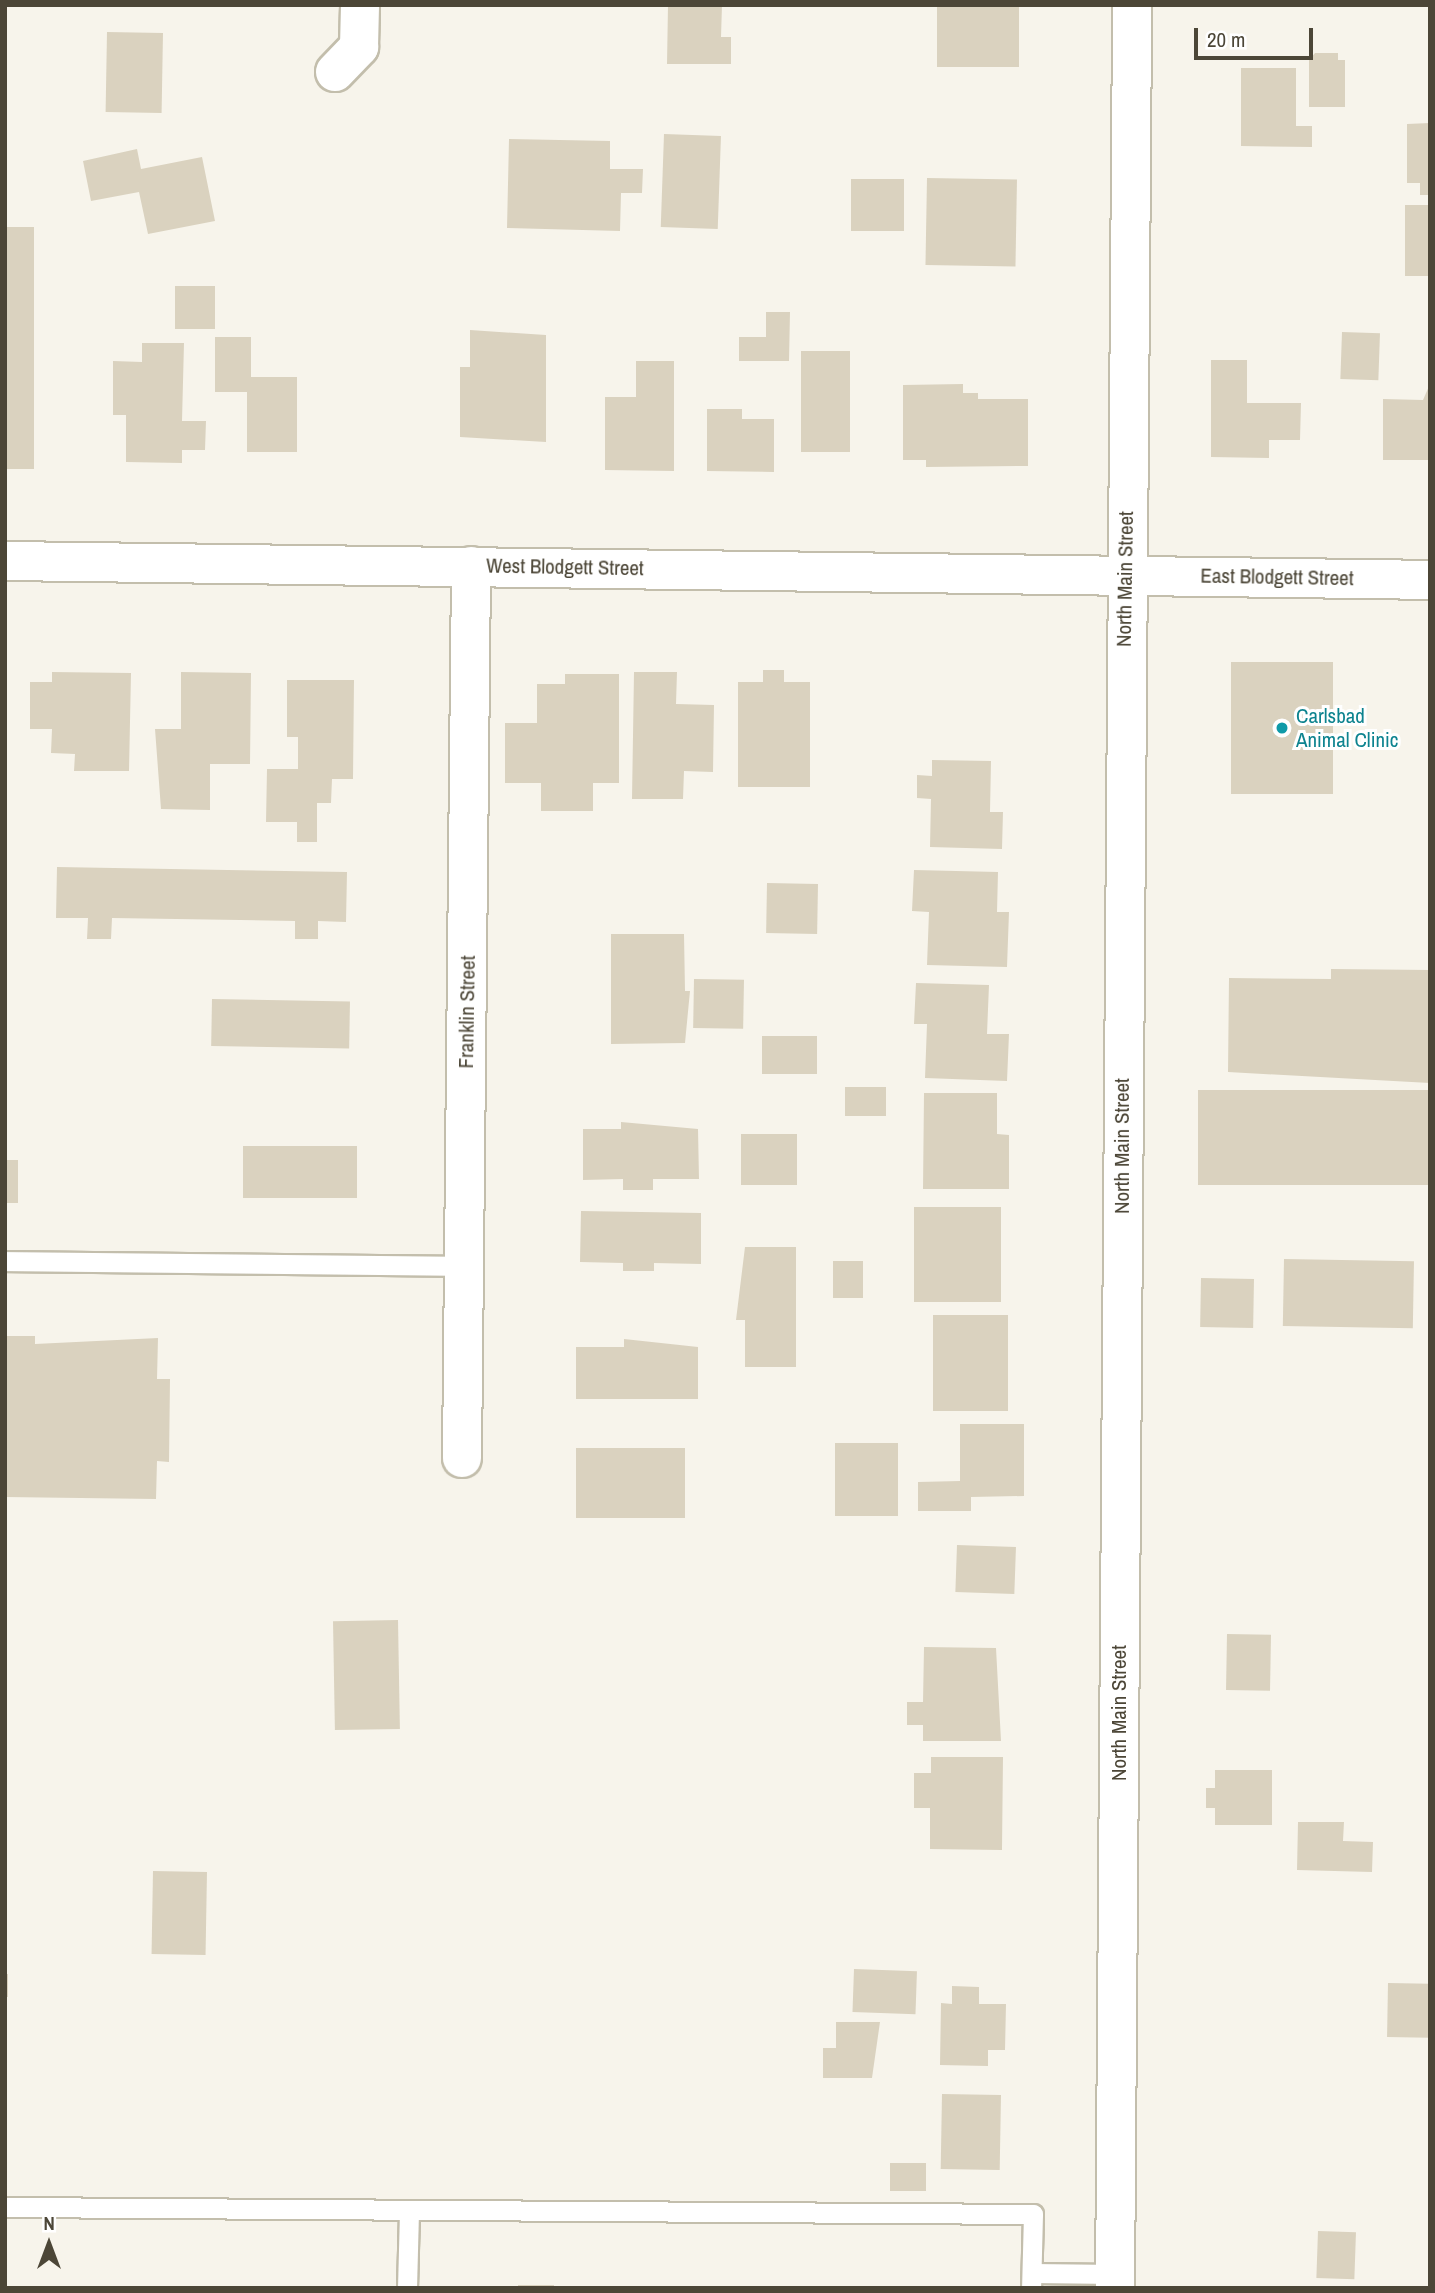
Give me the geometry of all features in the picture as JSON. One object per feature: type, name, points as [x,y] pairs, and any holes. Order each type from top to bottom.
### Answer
[{"type":"street","points":[[335,72],[359,47],[360,5]]},
{"type":"street","name":"North Main Street","points":[[1116,2281],[1125,575],[1132,5]]},
{"type":"street","name":"West Blodgett Street","points":[[5,561],[1125,575]]},
{"type":"street","name":"Franklin Street","points":[[462,1458],[471,566]]},
{"type":"street","name":"East Blodgett Street","points":[[1125,575],[1430,580]]},
{"type":"lane","points":[[5,1261],[465,1266]]},
{"type":"lane","points":[[5,2207],[409,2214],[1033,2214],[1031,2280],[1116,2281]]},
{"type":"lane","points":[[407,2288],[409,2214]]},
{"type":"building","points":[[668,5],[722,5],[721,37],[731,37],[731,64],[667,64]]},
{"type":"building","points":[[937,5],[1019,5],[1019,67],[937,67]]},
{"type":"building","points":[[107,32],[163,33],[162,113],[106,112]]},
{"type":"building","points":[[1315,53],[1338,53],[1338,60],[1345,60],[1345,107],[1309,107],[1309,60]]},
{"type":"building","points":[[1241,68],[1296,68],[1296,126],[1312,126],[1312,147],[1241,146]]},
{"type":"building","points":[[1430,123],[1430,195],[1420,195],[1420,183],[1407,183],[1407,124]]},
{"type":"building","points":[[664,134],[721,136],[718,229],[661,227]]},
{"type":"building","points":[[509,139],[610,141],[610,169],[643,169],[642,193],[621,193],[620,231],[507,228]]},
{"type":"building","points":[[137,149],[141,169],[202,157],[215,221],[148,234],[139,192],[91,201],[83,161]]},
{"type":"building","points":[[927,178],[1017,180],[1015,267],[925,265]]},
{"type":"building","points":[[851,179],[904,179],[904,231],[851,231]]},
{"type":"building","points":[[1405,205],[1430,205],[1430,276],[1405,276]]},
{"type":"building","points":[[5,227],[34,227],[34,469],[5,469]]},
{"type":"building","points":[[175,286],[215,286],[215,329],[175,329]]},
{"type":"building","points":[[766,312],[790,312],[789,361],[739,361],[739,337],[766,337]]},
{"type":"building","points":[[470,330],[546,335],[546,442],[460,437],[460,367],[470,367]]},
{"type":"building","points":[[1342,332],[1380,333],[1378,380],[1340,379]]},
{"type":"building","points":[[215,337],[251,337],[251,377],[297,377],[297,452],[247,452],[247,392],[215,392]]},
{"type":"building","points":[[142,343],[184,343],[182,421],[206,421],[205,450],[182,450],[182,463],[126,462],[126,415],[113,415],[113,361],[142,362]]},
{"type":"building","points":[[801,351],[850,351],[850,452],[801,452]]},
{"type":"building","points":[[1211,360],[1247,360],[1247,403],[1301,403],[1300,440],[1269,440],[1269,458],[1211,457]]},
{"type":"building","points":[[636,361],[674,361],[674,471],[605,470],[605,397],[636,397]]},
{"type":"building","points":[[963,384],[963,393],[978,393],[978,399],[1028,399],[1028,466],[926,467],[926,460],[903,460],[903,385]]},
{"type":"building","points":[[1430,384],[1430,460],[1383,460],[1383,399],[1423,400]]},
{"type":"building","points":[[707,409],[742,409],[742,419],[774,419],[774,472],[707,471]]},
{"type":"building","name":"Carlsbad Animal Clinic","points":[[1231,662],[1333,662],[1333,794],[1231,794]]},
{"type":"building","points":[[763,670],[784,670],[784,682],[810,682],[810,787],[738,787],[738,682],[763,682]]},
{"type":"building","points":[[52,672],[131,673],[129,771],[74,771],[75,754],[51,753],[52,729],[30,729],[30,682],[52,682]]},
{"type":"building","points":[[181,672],[251,673],[250,764],[210,764],[210,810],[161,809],[155,729],[181,729]]},
{"type":"building","points":[[634,672],[677,672],[676,704],[714,705],[713,772],[684,771],[683,799],[632,799]]},
{"type":"building","points":[[565,674],[619,674],[619,783],[593,783],[593,811],[541,811],[541,783],[505,783],[505,723],[537,723],[537,684],[565,684]]},
{"type":"building","points":[[287,680],[354,680],[353,779],[332,779],[331,803],[317,803],[317,842],[297,842],[297,822],[266,822],[267,769],[298,769],[298,737],[287,737]]},
{"type":"building","points":[[932,760],[991,761],[990,812],[1003,812],[1002,849],[930,847],[931,799],[917,798],[917,775],[932,776]]},
{"type":"building","points":[[57,867],[347,872],[346,922],[318,921],[318,939],[295,939],[295,921],[112,918],[111,939],[87,939],[88,918],[56,918]]},
{"type":"building","points":[[914,870],[998,872],[997,912],[1009,912],[1007,967],[927,965],[929,912],[912,911]]},
{"type":"building","points":[[767,883],[818,884],[817,934],[766,933]]},
{"type":"building","points":[[611,934],[684,934],[685,991],[690,991],[685,1043],[611,1044]]},
{"type":"building","points":[[1331,969],[1430,970],[1430,1083],[1228,1072],[1229,978],[1331,979]]},
{"type":"building","points":[[694,979],[744,980],[743,1029],[693,1028]]},
{"type":"building","points":[[916,983],[989,985],[987,1034],[1009,1034],[1007,1081],[925,1078],[927,1024],[914,1024]]},
{"type":"building","points":[[212,999],[350,1001],[349,1048],[211,1046]]},
{"type":"building","points":[[762,1036],[817,1036],[817,1074],[762,1074]]},
{"type":"building","points":[[845,1087],[886,1087],[886,1116],[845,1116]]},
{"type":"building","points":[[1198,1090],[1430,1090],[1430,1185],[1198,1185]]},
{"type":"building","points":[[924,1093],[997,1093],[997,1134],[1009,1135],[1009,1189],[923,1189]]},
{"type":"building","points":[[621,1122],[698,1129],[699,1179],[653,1179],[653,1190],[623,1190],[623,1179],[583,1180],[583,1129],[621,1129]]},
{"type":"building","points":[[741,1134],[797,1134],[797,1185],[741,1185]]},
{"type":"building","points":[[243,1146],[357,1146],[357,1198],[243,1198]]},
{"type":"building","points":[[5,1160],[18,1160],[18,1203],[5,1203]]},
{"type":"building","points":[[914,1207],[1001,1207],[1001,1302],[914,1302]]},
{"type":"building","points":[[581,1211],[701,1213],[701,1264],[654,1263],[654,1271],[623,1271],[623,1263],[580,1262]]},
{"type":"building","points":[[745,1247],[796,1247],[796,1367],[745,1367],[745,1320],[736,1320]]},
{"type":"building","points":[[1284,1259],[1414,1261],[1413,1328],[1283,1326]]},
{"type":"building","points":[[833,1261],[863,1261],[863,1298],[833,1298]]},
{"type":"building","points":[[1201,1278],[1254,1279],[1253,1328],[1200,1327]]},
{"type":"building","points":[[933,1315],[1008,1315],[1008,1411],[933,1411]]},
{"type":"building","points":[[5,1336],[35,1336],[35,1344],[158,1338],[157,1379],[170,1379],[169,1462],[157,1461],[156,1499],[5,1497]]},
{"type":"building","points":[[624,1339],[698,1347],[698,1399],[576,1399],[576,1347],[624,1347]]},
{"type":"building","points":[[960,1424],[1024,1424],[1024,1496],[971,1497],[971,1511],[918,1511],[918,1482],[960,1481]]},
{"type":"building","points":[[835,1443],[898,1443],[898,1516],[835,1516]]},
{"type":"building","points":[[576,1448],[685,1448],[685,1518],[576,1518]]},
{"type":"building","points":[[957,1545],[1016,1547],[1014,1594],[955,1592]]},
{"type":"building","points":[[398,1620],[400,1729],[335,1730],[333,1621]]},
{"type":"building","points":[[1227,1634],[1271,1635],[1270,1691],[1226,1690]]},
{"type":"building","points":[[924,1647],[996,1648],[1001,1741],[923,1741],[923,1725],[907,1725],[907,1702],[923,1702]]},
{"type":"building","points":[[931,1757],[1003,1757],[1002,1850],[930,1849],[930,1808],[914,1808],[914,1773],[931,1773]]},
{"type":"building","points":[[1215,1770],[1272,1770],[1272,1825],[1215,1825],[1215,1808],[1206,1808],[1206,1788],[1215,1788]]},
{"type":"building","points":[[1298,1822],[1344,1822],[1343,1841],[1373,1842],[1372,1872],[1297,1870]]},
{"type":"building","points":[[153,1871],[207,1872],[206,1955],[152,1954]]},
{"type":"building","points":[[854,1969],[917,1971],[915,2014],[852,2012]]},
{"type":"building","points":[[5,1974],[8,1974],[8,1997],[5,1997]]},
{"type":"building","points":[[1388,1983],[1430,1984],[1429,2038],[1387,2037]]},
{"type":"building","points":[[952,1986],[979,1987],[979,2004],[1006,2004],[1005,2050],[988,2050],[988,2066],[940,2065],[941,2003],[952,2004]]},
{"type":"building","points":[[836,2022],[880,2022],[872,2078],[823,2078],[823,2048],[836,2048]]},
{"type":"building","points":[[942,2094],[1001,2095],[1000,2170],[941,2169]]},
{"type":"building","points":[[890,2163],[926,2163],[926,2191],[890,2191]]},
{"type":"building","points":[[1318,2231],[1356,2232],[1354,2279],[1316,2278]]},
{"type":"building","points":[[518,2285],[554,2285],[554,2288],[518,2288]]},
{"type":"place","name":"Carlsbad Animal Clinic","points":[[1282,728]]}]
